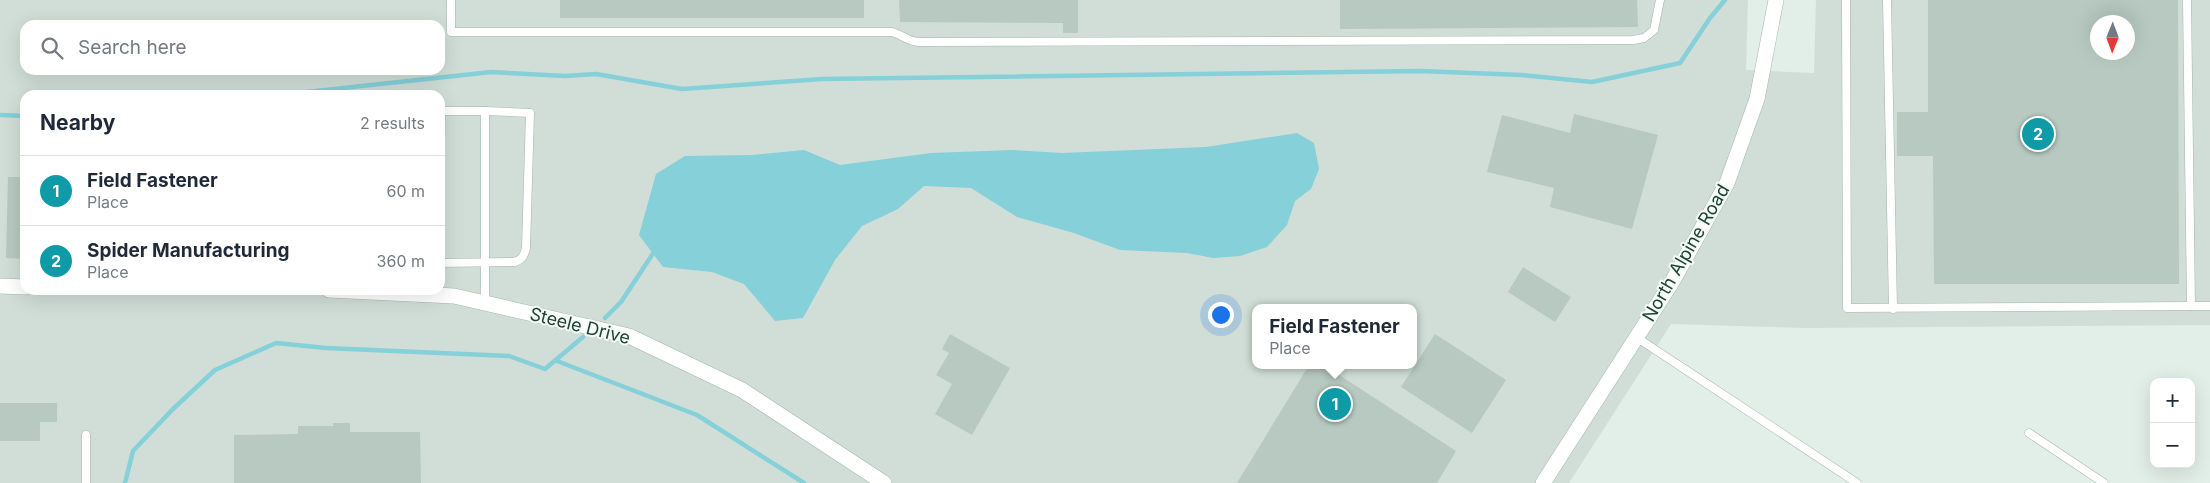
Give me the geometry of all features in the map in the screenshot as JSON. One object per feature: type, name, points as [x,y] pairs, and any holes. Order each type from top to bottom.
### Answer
[{"type":"street","name":"North Alpine Road","points":[[1542,483],[1672,282],[1727,183],[1757,99],[1776,0]]},
{"type":"street","points":[[0,286],[20,287]]},
{"type":"street","name":"Steele Drive","points":[[445,294],[629,336],[742,390],[879,482]]},
{"type":"lane","points":[[451,0],[451,32],[892,32],[910,41],[938,42],[1633,40],[1644,38],[1654,30],[1660,0]]},
{"type":"lane","points":[[1846,0],[1847,308],[2210,306]]},
{"type":"lane","points":[[1887,0],[1893,309]]},
{"type":"lane","points":[[2187,0],[2191,306]]},
{"type":"lane","points":[[445,111],[530,113],[526,248],[524,256],[514,262],[445,262]]},
{"type":"lane","points":[[485,111],[485,303]]},
{"type":"lane","points":[[1636,336],[1857,483]]},
{"type":"lane","points":[[2029,433],[2104,483]]},
{"type":"lane","points":[[86,435],[86,483]]},
{"type":"shaded area","points":[[0,0],[1748,0],[1746,70],[1814,73],[1816,0],[2210,0],[2210,325],[1806,328],[1671,324],[1569,483],[0,483]]},
{"type":"water","points":[[1297,133],[1314,143],[1319,169],[1311,189],[1295,201],[1287,225],[1267,247],[1240,256],[1213,258],[1187,253],[1120,250],[1074,233],[1017,217],[971,188],[924,186],[898,209],[862,226],[835,260],[803,318],[775,321],[744,284],[712,272],[663,267],[639,235],[656,174],[685,156],[752,155],[804,150],[840,165],[931,153],[1012,150],[1062,153],[1206,147]]},
{"type":"building","points":[[560,0],[864,0],[864,18],[560,18]]},
{"type":"building","points":[[899,0],[1078,0],[1078,33],[1063,33],[1063,23],[900,22]]},
{"type":"building","points":[[1340,0],[1637,0],[1638,27],[1340,29]]},
{"type":"building","points":[[1928,0],[2178,0],[2179,284],[1934,284],[1933,156],[1897,156],[1897,112],[1928,112]]},
{"type":"building","points":[[1574,114],[1658,135],[1632,229],[1550,207],[1554,188],[1487,172],[1502,115],[1570,133]]},
{"type":"building","points":[[8,177],[20,177],[20,259],[6,258]]},
{"type":"building","points":[[1523,267],[1571,297],[1555,322],[1508,292]]},
{"type":"building","points":[[950,334],[1010,368],[972,435],[935,414],[952,384],[936,375],[949,353],[942,349]]},
{"type":"building","points":[[1435,334],[1506,380],[1472,433],[1401,387],[1413,369],[1417,369],[1417,362]]},
{"type":"building","points":[[1307,369],[1330,369],[1456,451],[1437,483],[1237,483]]},
{"type":"building","points":[[0,403],[57,403],[57,422],[40,422],[40,441],[0,441]]},
{"type":"building","points":[[333,423],[350,423],[350,432],[420,432],[421,483],[234,483],[234,435],[298,434],[298,426],[333,426]]},
{"type":"waterway","points":[[325,90],[491,72],[565,76],[596,74],[682,89],[822,79],[1420,71],[1522,75],[1592,82],[1680,63],[1710,18],[1725,0]]},
{"type":"waterway","points":[[0,115],[20,116]]},
{"type":"waterway","points":[[605,318],[621,302],[656,249]]},
{"type":"waterway","points":[[125,483],[133,451],[173,409],[215,370],[276,343],[326,348],[509,356],[545,369],[583,337]]},
{"type":"waterway","points":[[557,361],[697,415],[804,483]]},
{"type":"place","name":"Spider Manufacturing","points":[[2038,134]]},
{"type":"place","name":"Field Fastener","points":[[1335,404]]}]
